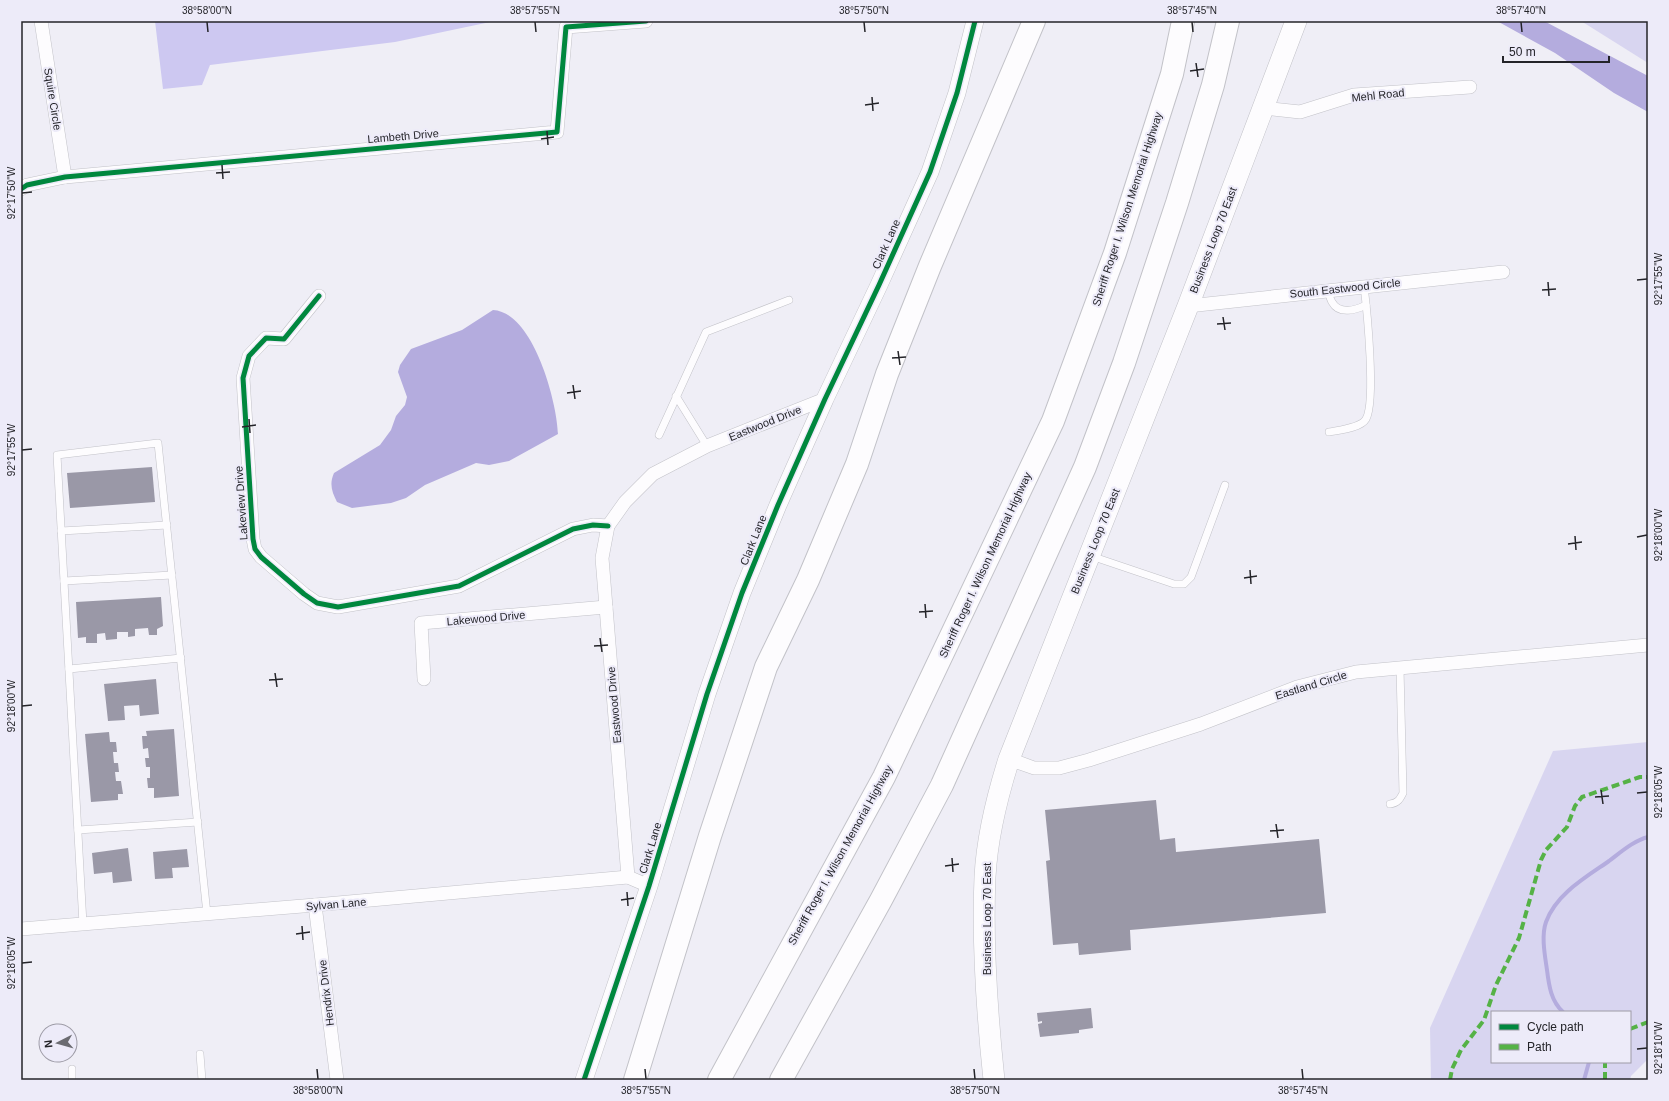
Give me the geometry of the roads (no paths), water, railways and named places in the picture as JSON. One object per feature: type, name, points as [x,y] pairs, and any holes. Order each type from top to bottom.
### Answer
[{"type":"highway","points":[[635,1080],[710,836],[766,667],[808,580],[857,464],[887,374],[930,266],[1034,21]]},
{"type":"highway","name":"Sheriff Roger I. Wilson Memorial Highway","points":[[719,1080],[884,777],[1053,421],[1115,253],[1172,74],[1183,21]]},
{"type":"highway","points":[[781,1080],[881,900],[942,785],[1085,467],[1124,363],[1177,203],[1214,85],[1228,21]]},
{"type":"main road","name":"Business Loop 70 East","points":[[994,1080],[987,987],[985,877],[991,829],[1009,759],[1188,306],[1296,21]]},
{"type":"street","name":"Squire Circle","points":[[41,21],[65,176]]},
{"type":"street","name":"Lambeth Drive","points":[[65,176],[557,132],[566,27],[603,23],[646,21]]},
{"type":"street","name":"Clark Lane","points":[[584,1080],[649,886],[707,694],[740,600],[778,505],[825,399],[930,172],[956,93],[975,21]]},
{"type":"street","name":"Mehl Road","points":[[1263,108],[1300,112],[1354,96],[1470,87]]},
{"type":"street","points":[[21,189],[27,185],[65,176]]},
{"type":"street","name":"South Eastwood Circle","points":[[1188,306],[1503,272]]},
{"type":"street","name":"Lakeview Drive","points":[[319,296],[284,339],[266,338],[253,352],[245,366],[242,378],[253,539],[255,549],[261,558],[304,594],[317,603],[338,607],[459,586],[573,529],[593,525],[608,526]]},
{"type":"street","name":"Eastwood Drive","points":[[628,877],[602,558],[608,526],[625,502],[654,474],[707,446],[825,399]]},
{"type":"street","name":"Lakewood Drive","points":[[424,679],[421,623],[606,607]]},
{"type":"street","name":"Eastland Circle","points":[[1009,759],[1034,768],[1059,768],[1089,760],[1201,724],[1304,685],[1356,672],[1648,645]]},
{"type":"street","name":"Sylvan Lane","points":[[21,930],[316,906],[628,877],[649,886]]},
{"type":"street","name":"Hendrix Drive","points":[[316,906],[337,1080]]},
{"type":"lane","points":[[1329,432],[1359,424],[1366,419],[1369,407],[1370,372],[1364,286]]},
{"type":"lane","points":[[1328,290],[1332,303],[1339,309],[1358,310],[1366,305]]},
{"type":"lane","points":[[659,435],[706,332],[789,300]]},
{"type":"lane","points":[[676,396],[707,446]]},
{"type":"lane","points":[[83,924],[57,455],[158,443],[207,914]]},
{"type":"lane","points":[[1089,555],[1174,584],[1184,584],[1191,577],[1225,485]]},
{"type":"lane","points":[[61,531],[167,525]]},
{"type":"lane","points":[[64,581],[172,575]]},
{"type":"lane","points":[[69,669],[181,658]]},
{"type":"lane","points":[[1390,804],[1396,803],[1401,798],[1403,793],[1400,668]]},
{"type":"lane","points":[[78,830],[198,822]]},
{"type":"lane","points":[[200,1054],[202,1080]]},
{"type":"lane","points":[[72,1069],[72,1080]]},
{"type":"waterway","points":[[1562,1011],[1553,998],[1549,982],[1544,952],[1544,933],[1546,922],[1557,903],[1573,887],[1632,844],[1648,837]]},
{"type":"waterway","points":[[1584,1080],[1589,1063]]}]
